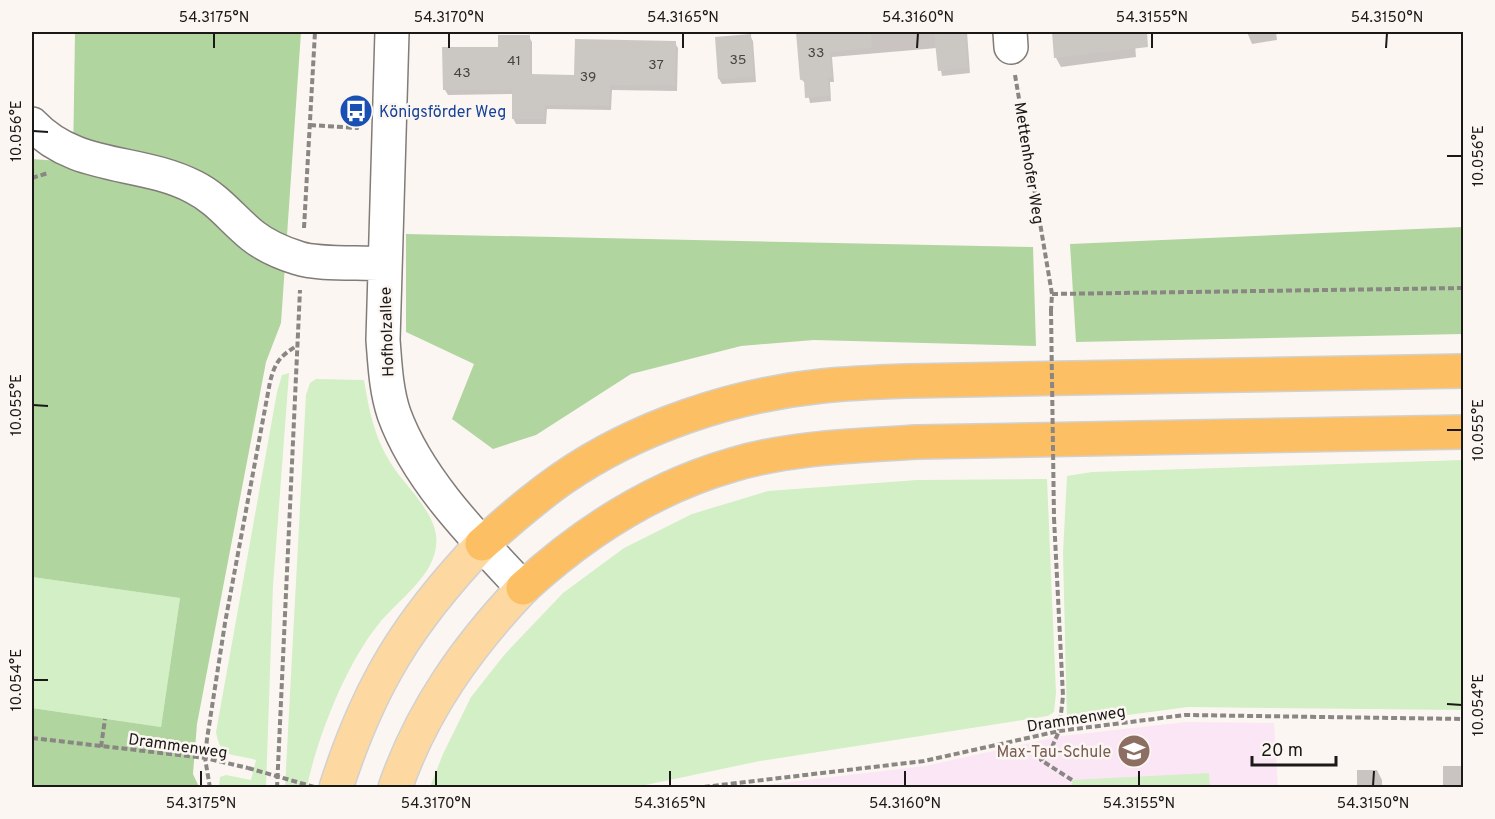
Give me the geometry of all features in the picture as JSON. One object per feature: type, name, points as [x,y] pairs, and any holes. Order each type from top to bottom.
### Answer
[{"type":"highway","points":[[482,544],[550,487],[614,448],[678,420],[759,396],[822,386],[908,381],[1464,370]]},
{"type":"highway","points":[[523,588],[593,530],[641,501],[701,475],[767,457],[840,447],[917,442],[1464,432]]},
{"type":"main road","points":[[336,788],[366,706],[400,644],[418,616],[482,544]]},
{"type":"main road","points":[[395,788],[421,725],[451,675],[490,623],[523,588]]},
{"type":"street","name":"Hofholzallee","points":[[392,32],[384,264],[384,357],[393,411],[402,433],[425,472],[482,544],[523,588]]},
{"type":"street","points":[[32,124],[45,138],[67,152],[152,171],[194,187],[209,196],[254,236],[273,249],[302,260],[384,264]]},
{"type":"path","points":[[277,788],[297,345],[315,32]]},
{"type":"path","name":"Mettenhofer Weg","points":[[1011,39],[1052,294],[1054,518],[1063,696],[1059,731]]},
{"type":"path","points":[[310,125],[357,128],[357,116]]},
{"type":"path","points":[[1052,294],[1464,288]]},
{"type":"path","points":[[210,788],[206,758],[225,623],[270,382],[274,364],[281,355],[297,345]]},
{"type":"path","name":"Drammenweg","points":[[695,788],[924,762],[1059,731],[1185,715],[1464,719]]},
{"type":"path","points":[[101,747],[105,719]]},
{"type":"path","points":[[1059,731],[1052,747],[1041,760],[1072,780]]},
{"type":"path","name":"Drammenweg","points":[[32,738],[206,758],[318,788]]},
{"type":"shaded area","name":"Max-Tau-Schule","points":[[1186,722],[1274,723],[1278,787],[739,788],[925,766],[1061,736]]},
{"type":"green space","points":[[75,32],[301,32],[281,323],[266,362],[197,724],[193,774],[199,787],[32,787],[32,708],[161,727],[180,598],[32,577],[32,159],[73,162]]},
{"type":"green space","points":[[1463,227],[1463,334],[1076,342],[1070,244]]},
{"type":"green space","points":[[406,234],[1033,247],[1036,346],[814,340],[741,346],[631,374],[536,435],[493,449],[452,419],[474,364],[406,332]]},
{"type":"green space","points":[[289,373],[273,586],[266,787],[219,787],[220,777],[226,775],[251,780],[256,760],[229,754],[221,747],[216,732],[277,392],[282,375]]},
{"type":"green space","points":[[316,379],[364,380],[376,433],[390,462],[429,515],[436,535],[436,549],[425,573],[378,625],[344,680],[325,724],[307,787],[285,787],[306,395],[310,383]]},
{"type":"green space","points":[[1463,460],[1463,710],[1188,707],[1067,723],[1063,553],[1067,476],[1092,472]]},
{"type":"green space","points":[[1047,479],[1056,693],[1054,712],[1048,716],[760,761],[636,787],[430,787],[443,754],[471,697],[505,654],[563,593],[624,548],[692,514],[768,491],[917,480]]},
{"type":"green space","points":[[32,577],[180,598],[161,727],[32,708]]},
{"type":"green space","points":[[1209,773],[1210,787],[1072,787],[1072,780]]},
{"type":"building","points":[[796,32],[871,32],[872,48],[830,52],[832,77],[828,77],[829,96],[805,98],[804,79],[800,80]]},
{"type":"building","points":[[934,32],[965,32],[968,68],[938,71]]},
{"type":"building","points":[[1052,32],[1147,32],[1148,47],[1054,58]]},
{"type":"building","points":[[751,34],[754,77],[718,79],[715,37]]},
{"type":"building","points":[[498,35],[530,35],[530,74],[574,75],[575,39],[676,41],[675,86],[610,85],[609,106],[545,105],[544,119],[512,119],[512,90],[443,90],[442,47],[498,47]]},
{"type":"place","name":"Königsförder Weg","points":[[356,111]]},
{"type":"place","name":"Max-Tau-Schule","points":[[1134,751]]}]
